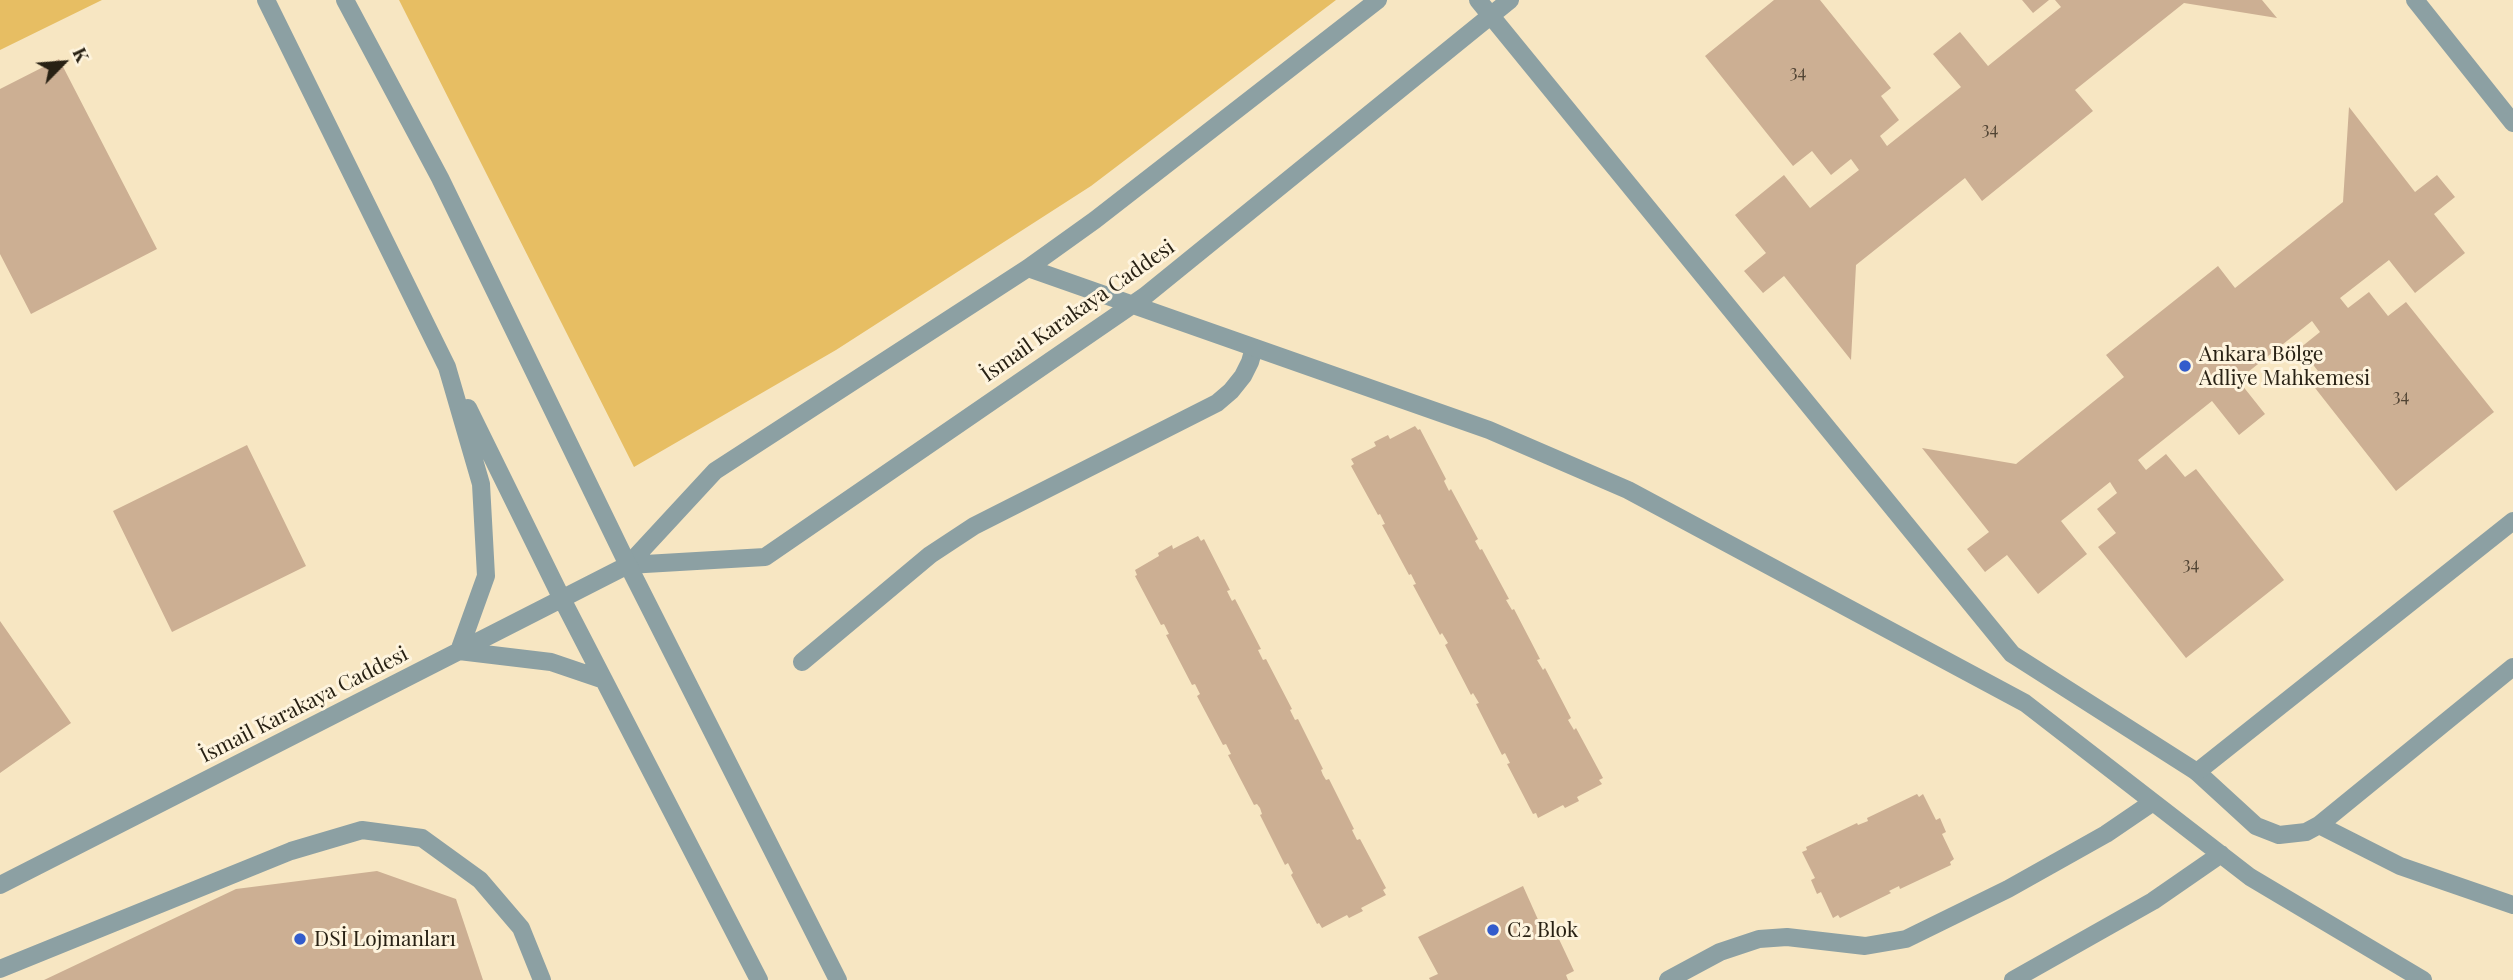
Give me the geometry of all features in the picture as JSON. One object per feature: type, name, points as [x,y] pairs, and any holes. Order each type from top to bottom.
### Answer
[{"type":"street","points":[[266,0],[562,599],[759,980]]},
{"type":"street","points":[[345,0],[440,178],[628,565],[838,980]]},
{"type":"street","name":"İsmail Karakaya Caddesi","points":[[0,885],[628,565],[715,471],[1028,268],[1106,211],[1378,0]]},
{"type":"street","points":[[1478,0],[2012,654],[2197,772],[2256,826],[2267,832],[2293,835],[2319,825],[2513,667]]},
{"type":"street","name":"İsmail Karakaya Caddesi","points":[[628,565],[765,556],[1132,304],[1510,0]]},
{"type":"street","points":[[2415,0],[2513,123]]},
{"type":"street","points":[[1028,268],[1489,430],[1628,489],[2025,703],[2250,877],[2423,980]]},
{"type":"street","points":[[802,662],[930,555],[974,526],[1217,403],[1243,376],[1254,348]]},
{"type":"street","points":[[447,367],[481,484],[486,576],[459,651],[551,662],[604,680]]},
{"type":"street","points":[[2197,772],[2513,521]]},
{"type":"street","points":[[1668,980],[1720,952],[1759,939],[1787,937],[1865,946],[1906,939],[2008,889],[2105,834],[2153,802]]},
{"type":"street","points":[[2319,825],[2400,866],[2513,905]]},
{"type":"street","points":[[0,969],[291,851],[362,830],[422,838],[481,880],[521,928],[542,980]]},
{"type":"street","points":[[2013,980],[2153,901],[2221,854]]},
{"type":"shaded area","points":[[0,0],[102,0],[0,50]]},
{"type":"shaded area","points":[[399,0],[1336,0],[1091,186],[836,350],[634,467]]},
{"type":"building","points":[[1774,0],[1820,0],[1891,88],[1881,96],[1899,120],[1880,136],[1887,146],[1961,87],[1933,54],[1960,32],[1988,66],[2061,7],[2055,0],[2262,0],[2277,18],[2184,3],[2075,90],[2093,111],[1982,201],[1965,178],[1856,265],[1851,360],[1784,276],[1763,293],[1744,271],[1766,253],[1735,215],[1784,175],[1810,208],[1859,170],[1851,159],[1831,175],[1812,151],[1793,166],[1705,56]]},
{"type":"building","points":[[2022,0],[2049,0],[2033,13]]},
{"type":"building","points":[[59,59],[157,249],[31,314],[0,254],[0,89]]},
{"type":"building","points":[[2349,107],[2415,192],[2437,175],[2455,197],[2434,214],[2465,253],[2415,293],[2389,260],[2340,298],[2348,308],[2369,292],[2388,316],[2406,302],[2494,412],[2396,491],[2308,379],[2318,371],[2300,348],[2320,332],[2312,321],[2238,380],[2265,414],[2239,435],[2212,401],[2138,460],[2146,470],[2166,454],[2185,477],[2196,469],[2284,580],[2186,658],[2098,547],[2116,533],[2097,509],[2117,493],[2110,482],[2061,521],[2087,554],[2038,594],[2007,555],[1985,572],[1967,549],[1989,532],[1922,448],[2016,464],[2124,377],[2106,355],[2218,266],[2235,288],[2343,202]]},
{"type":"building","points":[[1415,426],[1420,429],[1446,479],[1444,481],[1449,491],[1451,489],[1478,539],[1475,541],[1480,550],[1482,549],[1509,599],[1506,600],[1512,610],[1514,609],[1540,659],[1537,660],[1543,670],[1545,668],[1571,718],[1568,720],[1574,730],[1576,728],[1603,778],[1599,780],[1602,784],[1577,797],[1579,801],[1565,808],[1563,805],[1538,818],[1536,813],[1533,814],[1507,764],[1510,763],[1505,753],[1502,755],[1476,704],[1479,703],[1473,693],[1471,695],[1445,645],[1448,643],[1442,633],[1440,635],[1413,585],[1416,584],[1382,525],[1385,524],[1380,514],[1378,515],[1351,466],[1354,464],[1351,459],[1376,446],[1374,442],[1388,435],[1390,439]]},
{"type":"building","points":[[247,445],[306,566],[172,632],[113,511]]},
{"type":"building","points":[[1198,536],[1201,541],[1204,539],[1230,590],[1227,591],[1232,601],[1235,599],[1261,649],[1258,650],[1263,660],[1266,659],[1295,720],[1298,719],[1323,769],[1323,775],[1326,780],[1329,779],[1357,840],[1360,839],[1386,888],[1383,890],[1386,895],[1361,908],[1363,911],[1349,918],[1347,915],[1322,928],[1317,924],[1291,875],[1293,873],[1288,863],[1285,865],[1260,815],[1260,808],[1257,804],[1254,805],[1228,755],[1231,754],[1226,744],[1223,745],[1197,696],[1200,694],[1195,684],[1192,685],[1166,635],[1169,634],[1164,624],[1161,625],[1135,576],[1135,570],[1159,556],[1158,553],[1172,545],[1173,549]]},
{"type":"building","points":[[0,621],[71,723],[0,773]]},
{"type":"building","points":[[1917,794],[1919,797],[1923,794],[1936,820],[1940,818],[1946,832],[1942,834],[1954,859],[1950,862],[1951,865],[1900,889],[1899,886],[1889,891],[1891,893],[1840,918],[1838,915],[1833,918],[1821,892],[1817,894],[1811,880],[1815,878],[1802,852],[1807,850],[1806,847],[1857,823],[1858,825],[1868,821],[1867,818]]},
{"type":"building","name":"DSİ Lojmanları","points":[[377,871],[456,899],[483,980],[44,980],[236,889]]},
{"type":"building","name":"C2 Blok","points":[[1523,886],[1540,924],[1550,920],[1574,971],[1566,975],[1568,980],[1430,980],[1429,978],[1438,974],[1418,937]]},
{"type":"place","name":"Ankara Bölge Adliye Mahkemesi","points":[[2185,366]]},
{"type":"place","name":"C2 Blok","points":[[1493,930]]},
{"type":"place","name":"DSİ Lojmanları","points":[[300,939]]}]
